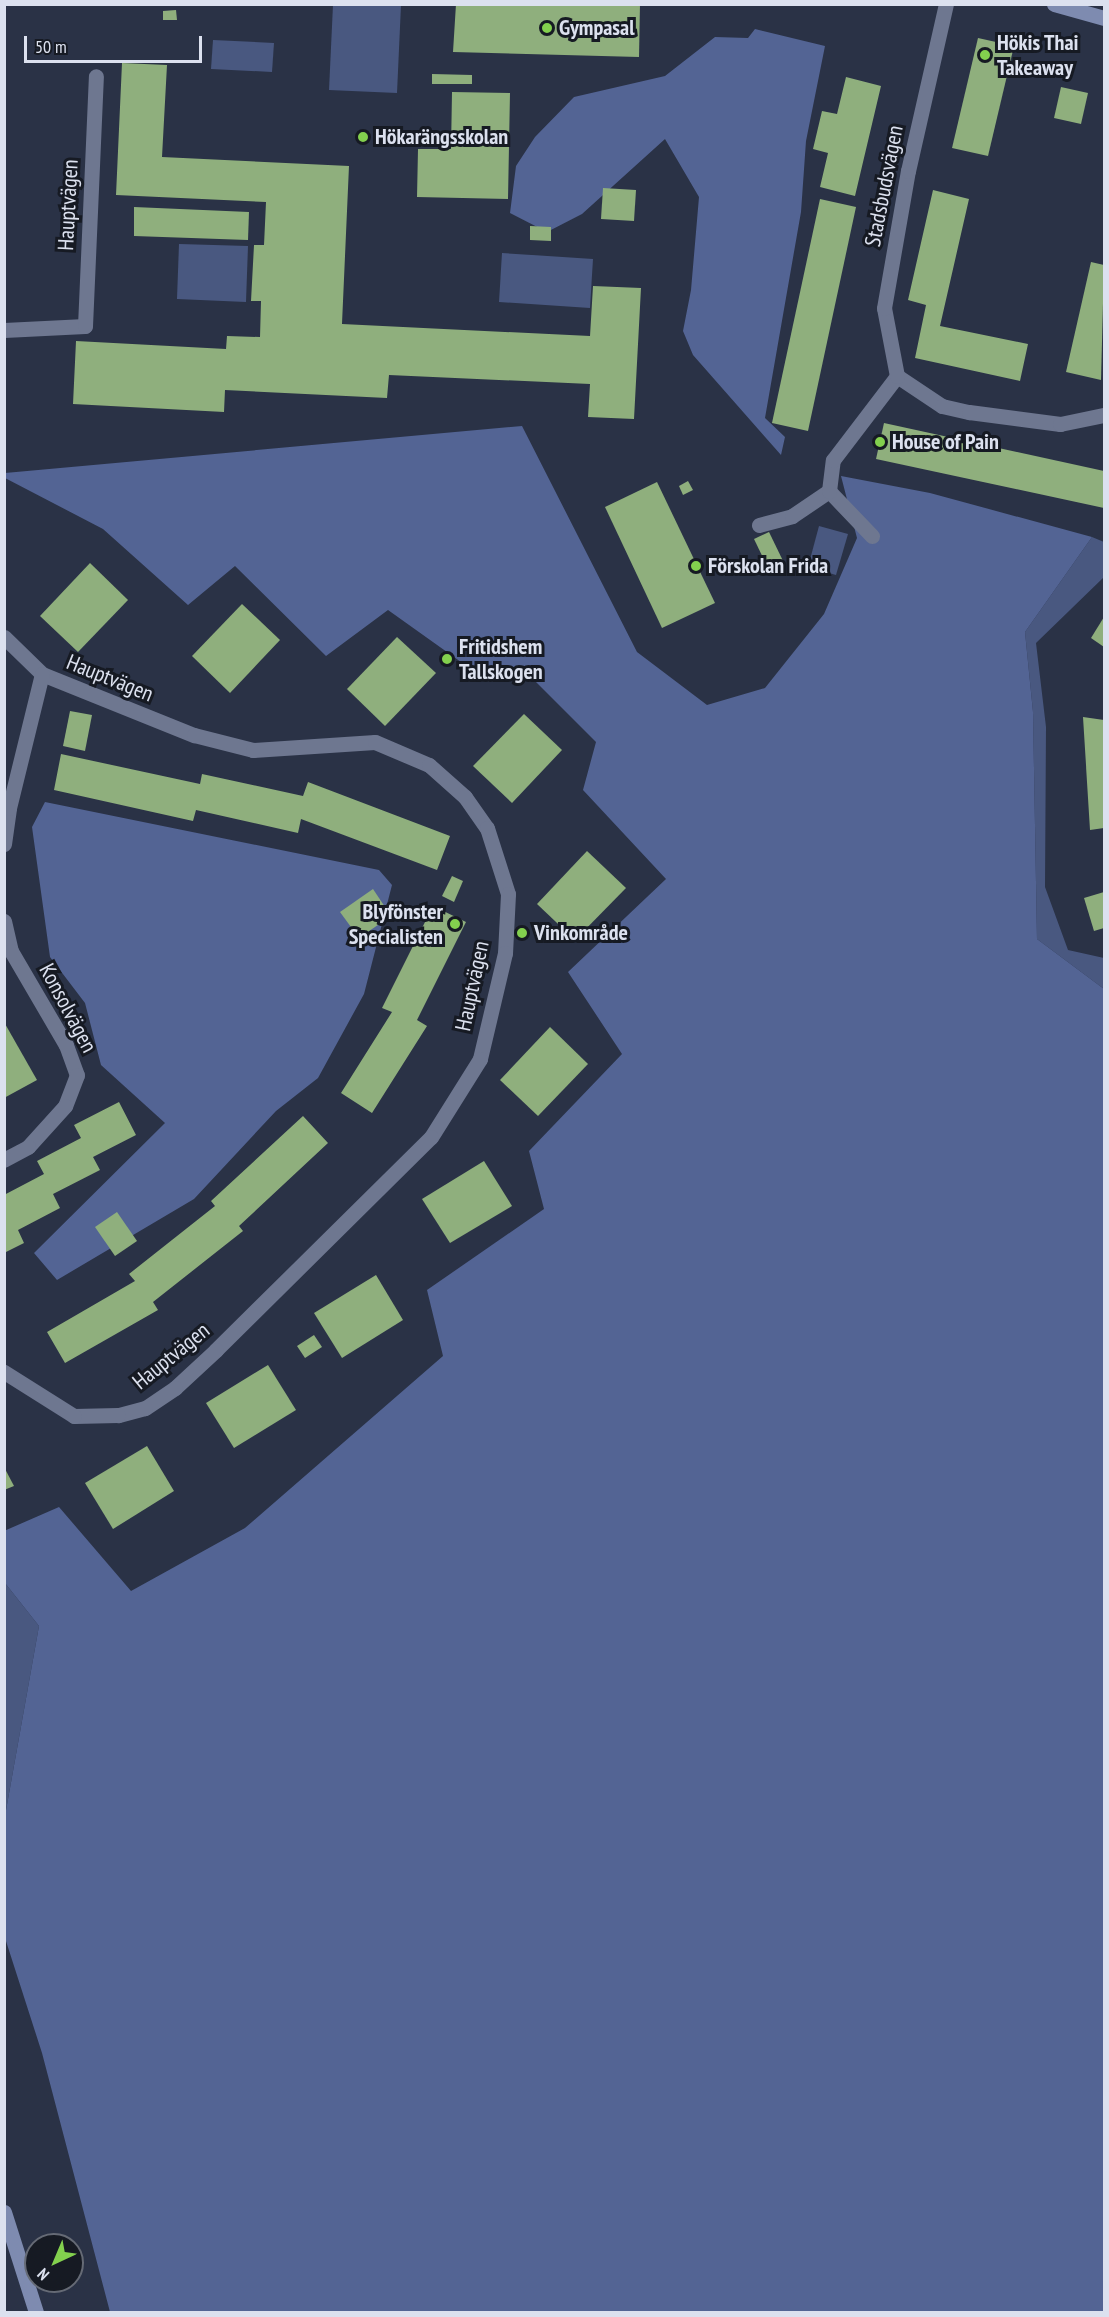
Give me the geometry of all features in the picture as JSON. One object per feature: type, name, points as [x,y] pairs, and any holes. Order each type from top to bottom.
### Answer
[{"type":"main road","points":[[1054,4],[1104,18]]},
{"type":"main road","points":[[4,2212],[36,2313]]},
{"type":"street","name":"Stadsbudsvägen","points":[[897,376],[884,308],[908,171],[946,4]]},
{"type":"street","name":"Hauptvägen","points":[[4,330],[85,327],[96,76]]},
{"type":"street","points":[[759,525],[792,516],[828,491],[833,460],[897,376],[942,406],[969,412],[1060,424],[1104,416]]},
{"type":"street","points":[[828,491],[872,536]]},
{"type":"street","name":"Hauptvägen","points":[[4,637],[42,674],[194,735],[253,750],[375,742],[429,765],[465,797],[487,828],[499,856],[508,894],[505,953],[480,1059],[431,1137],[347,1224],[175,1388],[145,1408],[118,1415],[74,1416],[4,1372]]},
{"type":"street","points":[[4,844],[9,808],[42,674]]},
{"type":"street","name":"Konsolvägen","points":[[4,921],[11,951],[66,1044],[77,1075],[65,1106],[28,1147],[4,1160]]},
{"type":"shaded area","points":[[333,5],[401,5],[397,93],[329,90]]},
{"type":"shaded area","points":[[755,29],[825,46],[806,141],[801,212],[765,418],[785,437],[781,455],[693,355],[683,331],[691,290],[699,197],[665,139],[582,214],[547,232],[510,213],[516,166],[535,137],[574,97],[665,76],[715,37],[748,38]]},
{"type":"shaded area","points":[[213,40],[274,43],[272,72],[211,69]]},
{"type":"shaded area","points":[[179,244],[248,246],[246,302],[177,299]]},
{"type":"shaded area","points":[[502,253],[593,259],[590,308],[499,302]]},
{"type":"shaded area","points":[[522,426],[637,652],[707,705],[765,688],[824,614],[857,538],[841,476],[930,493],[1092,537],[1025,632],[1033,712],[1037,939],[1104,989],[1104,2312],[110,2312],[42,2053],[5,1938],[5,1816],[39,1626],[5,1583],[4,1531],[59,1507],[131,1591],[245,1528],[443,1356],[427,1290],[544,1209],[529,1151],[622,1054],[568,972],[666,879],[583,790],[596,742],[522,668],[489,682],[388,610],[326,656],[235,566],[188,605],[103,529],[5,478],[5,473]]},
{"type":"shaded area","points":[[819,526],[848,534],[836,575],[808,567]]},
{"type":"shaded area","points":[[1092,537],[1104,542],[1104,577],[1036,643],[1046,727],[1045,887],[1068,950],[1104,958],[1104,989],[1037,939],[1033,712],[1025,632]]},
{"type":"shaded area","points":[[45,802],[379,870],[392,885],[364,994],[318,1078],[276,1111],[194,1199],[57,1280],[34,1253],[165,1123],[101,1065],[85,1003],[50,957],[32,827]]},
{"type":"shaded area","points":[[5,1583],[39,1626],[5,1816]]},
{"type":"building","name":"Gympasal","points":[[456,4],[640,4],[639,57],[453,52]]},
{"type":"building","points":[[176,10],[177,20],[163,20],[163,11]]},
{"type":"building","points":[[978,38],[1014,46],[988,156],[952,148]]},
{"type":"building","points":[[122,63],[167,65],[162,157],[349,166],[342,324],[590,336],[593,286],[641,288],[634,419],[588,417],[590,384],[389,375],[387,398],[225,390],[224,412],[73,404],[76,341],[226,349],[227,336],[260,337],[261,301],[251,301],[254,245],[264,245],[266,202],[116,195]]},
{"type":"building","points":[[432,74],[472,75],[472,84],[432,84]]},
{"type":"building","points":[[846,77],[881,86],[855,196],[820,187],[828,153],[813,149],[822,111],[837,114]]},
{"type":"building","points":[[1061,87],[1088,93],[1081,124],[1054,118]]},
{"type":"building","points":[[452,92],[510,93],[508,199],[417,197],[418,149],[451,149]]},
{"type":"building","points":[[603,188],[636,190],[634,221],[601,219]]},
{"type":"building","points":[[933,190],[969,199],[940,326],[1028,344],[1020,381],[915,358],[926,305],[908,300]]},
{"type":"building","points":[[820,199],[856,207],[808,431],[772,423]]},
{"type":"building","points":[[134,207],[249,212],[248,240],[134,236]]},
{"type":"building","points":[[530,226],[551,227],[551,241],[530,240]]},
{"type":"building","points":[[1091,262],[1104,265],[1101,380],[1066,372]]},
{"type":"building","points":[[884,423],[1104,471],[1104,508],[876,459]]},
{"type":"building","points":[[688,481],[693,490],[683,495],[679,486]]},
{"type":"building","points":[[657,482],[715,603],[662,628],[605,507]]},
{"type":"building","points":[[769,532],[785,565],[770,572],[754,539]]},
{"type":"building","points":[[90,563],[128,600],[78,652],[40,616]]},
{"type":"building","points":[[242,604],[280,640],[230,693],[192,656]]},
{"type":"building","points":[[1104,617],[1104,647],[1091,638]]},
{"type":"building","points":[[397,637],[436,673],[385,726],[347,689]]},
{"type":"building","points":[[70,711],[92,715],[85,751],[63,746]]},
{"type":"building","points":[[524,714],[562,750],[512,803],[473,766]]},
{"type":"building","points":[[1083,717],[1104,720],[1104,828],[1090,830]]},
{"type":"building","points":[[61,754],[200,784],[202,774],[303,796],[308,782],[450,836],[437,870],[301,819],[298,833],[196,810],[193,821],[54,790]]},
{"type":"building","points":[[587,851],[626,888],[575,940],[537,904]]},
{"type":"building","points":[[452,876],[463,881],[454,902],[442,896]]},
{"type":"building","points":[[373,889],[391,916],[359,938],[340,912]]},
{"type":"building","points":[[1104,892],[1104,928],[1094,931],[1084,898]]},
{"type":"building","points":[[433,906],[466,922],[417,1020],[427,1026],[372,1113],[341,1093],[392,1012],[382,1008]]},
{"type":"building","points":[[4,1022],[37,1080],[4,1098]]},
{"type":"building","points":[[550,1027],[588,1064],[538,1116],[500,1080]]},
{"type":"building","points":[[119,1102],[136,1135],[93,1157],[100,1170],[53,1194],[60,1208],[18,1230],[24,1243],[4,1253],[4,1195],[44,1174],[37,1161],[81,1138],[74,1125]]},
{"type":"building","points":[[303,1116],[328,1143],[239,1226],[243,1231],[153,1302],[158,1310],[65,1363],[47,1332],[135,1281],[129,1274],[215,1206],[211,1201]]},
{"type":"building","points":[[484,1161],[512,1206],[450,1243],[422,1199]]},
{"type":"building","points":[[117,1212],[137,1241],[115,1256],[95,1227]]},
{"type":"building","points":[[376,1275],[403,1320],[342,1358],[314,1313]]},
{"type":"building","points":[[314,1335],[322,1347],[305,1358],[297,1346]]},
{"type":"building","points":[[268,1365],[296,1410],[234,1448],[206,1403]]},
{"type":"building","points":[[147,1446],[174,1491],[113,1529],[85,1483]]},
{"type":"building","points":[[4,1467],[14,1486],[4,1490]]},
{"type":"place","name":"Gympasal","points":[[547,28]]},
{"type":"place","name":"Hökis Thai Takeaway","points":[[985,55]]},
{"type":"place","name":"Hökarängsskolan","points":[[363,137]]},
{"type":"place","name":"House of Pain","points":[[880,442]]},
{"type":"place","name":"Förskolan Frida","points":[[696,566]]},
{"type":"place","name":"Fritidshem Tallskogen","points":[[447,659]]},
{"type":"place","name":"Blyfönster Specialisten","points":[[455,924]]},
{"type":"place","name":"Vinkområde","points":[[522,933]]}]
